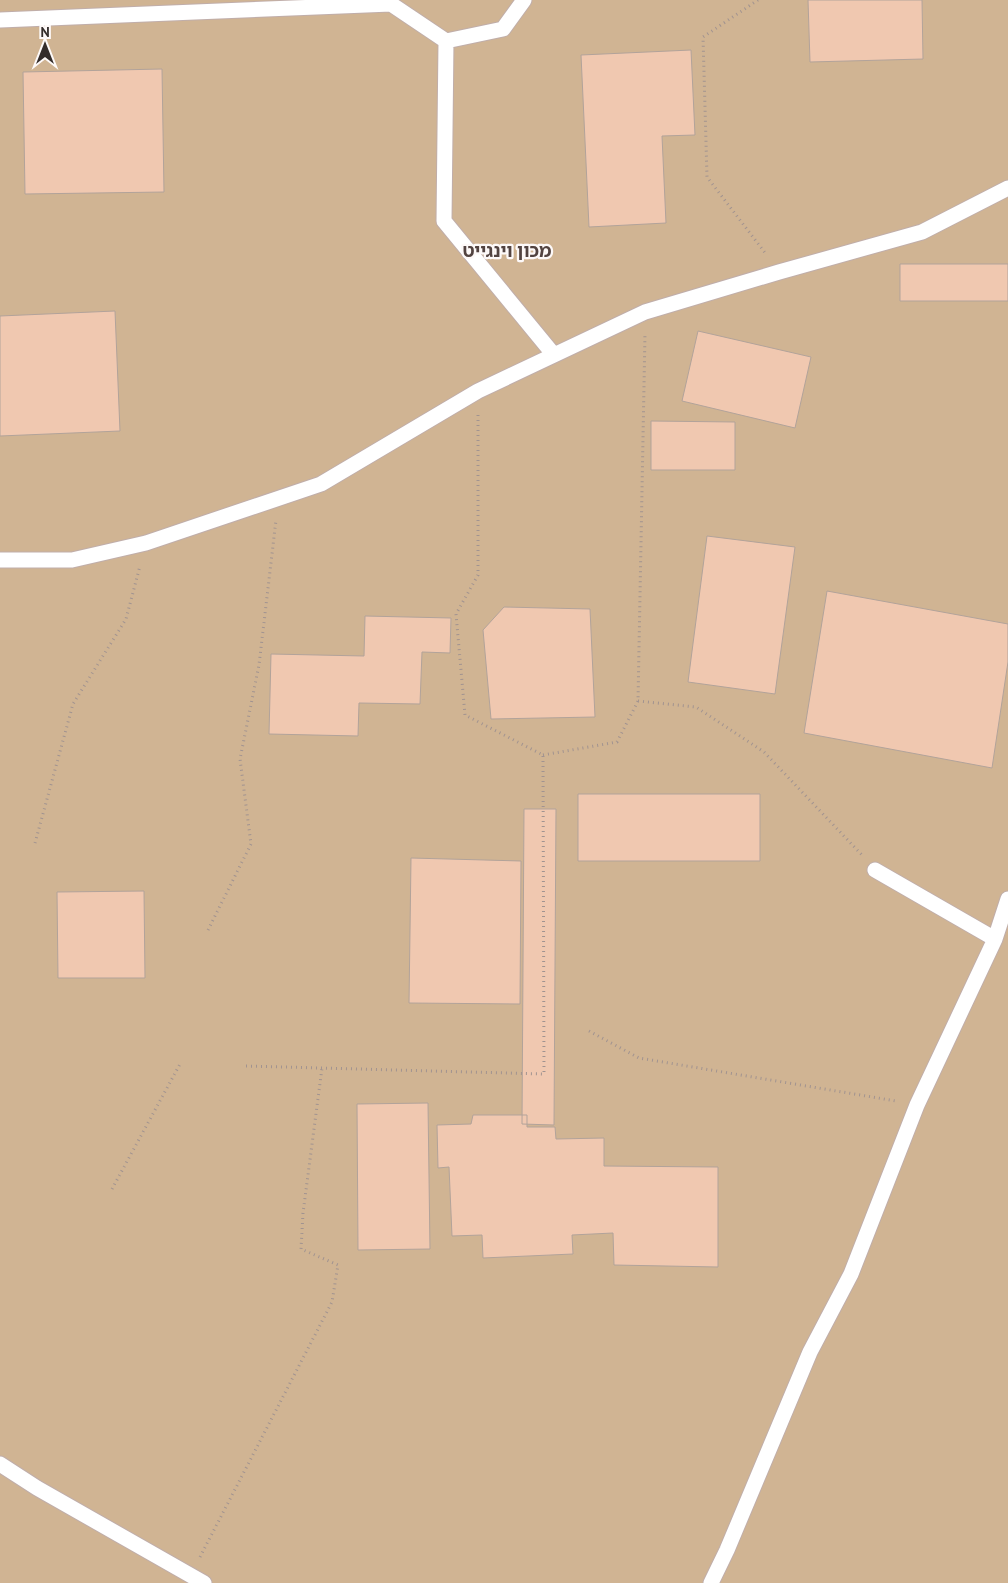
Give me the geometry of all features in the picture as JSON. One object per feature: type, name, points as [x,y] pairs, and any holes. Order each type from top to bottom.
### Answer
[{"type":"lane","points":[[0,20],[392,4],[446,41],[503,29],[524,0]]},
{"type":"lane","points":[[446,41],[444,221],[554,355]]},
{"type":"lane","points":[[0,560],[72,560],[146,543],[321,484],[478,392],[645,312],[922,232],[1008,188]]},
{"type":"lane","points":[[875,870],[994,939]]},
{"type":"lane","points":[[711,1583],[727,1550],[810,1352],[851,1274],[916,1105],[994,939],[1008,899]]},
{"type":"lane","points":[[0,1464],[38,1488],[204,1583]]},
{"type":"path","points":[[758,0],[702,37],[707,177],[779,272]]},
{"type":"path","points":[[478,392],[478,574],[456,614],[466,715],[543,755],[617,742],[638,702],[645,312]]},
{"type":"path","points":[[208,930],[251,844],[240,759],[259,665],[278,499]]},
{"type":"path","points":[[35,843],[73,704],[126,619],[146,543]]},
{"type":"path","points":[[638,702],[696,707],[764,752],[852,843],[875,870]]},
{"type":"path","points":[[246,1066],[544,1074],[543,755]]},
{"type":"path","points":[[589,1032],[639,1058],[916,1105]]},
{"type":"path","points":[[112,1189],[180,1064]]},
{"type":"path","points":[[190,1575],[332,1302],[338,1265],[301,1249],[303,1213],[322,1068]]},
{"type":"shaded area","name":"מכון וינגייט","points":[[0,0],[1008,0],[1008,1583],[0,1583]]},
{"type":"building","points":[[808,0],[922,0],[923,59],[810,62]]},
{"type":"building","points":[[691,50],[695,135],[662,136],[666,223],[589,227],[581,55]]},
{"type":"building","points":[[162,69],[164,192],[25,194],[23,72]]},
{"type":"building","points":[[900,264],[1008,264],[1008,301],[900,301]]},
{"type":"building","points":[[115,311],[120,431],[0,436],[0,316]]},
{"type":"building","points":[[698,331],[811,357],[795,428],[682,401]]},
{"type":"building","points":[[651,421],[735,422],[735,470],[651,470]]},
{"type":"building","points":[[707,536],[795,547],[775,694],[688,682]]},
{"type":"building","points":[[827,591],[1008,624],[1008,662],[992,768],[804,733]]},
{"type":"building","points":[[504,607],[590,609],[595,717],[491,719],[483,630]]},
{"type":"building","points":[[365,616],[451,618],[450,653],[422,652],[420,704],[359,703],[358,736],[269,734],[271,654],[364,656]]},
{"type":"building","points":[[578,794],[760,794],[760,861],[578,861]]},
{"type":"building","points":[[524,809],[556,809],[554,1125],[522,1124]]},
{"type":"building","points":[[411,858],[521,861],[520,1004],[409,1003]]},
{"type":"building","points":[[144,891],[145,978],[58,978],[57,892]]},
{"type":"building","points":[[428,1103],[430,1249],[358,1250],[357,1104]]},
{"type":"building","points":[[473,1115],[527,1115],[527,1127],[555,1127],[556,1139],[604,1138],[604,1166],[718,1167],[718,1267],[614,1265],[613,1233],[572,1235],[573,1254],[483,1258],[482,1235],[452,1236],[449,1167],[438,1168],[437,1125],[471,1124]]},
{"type":"district","name":"מכון וינגייט","points":[[507,251]]}]
